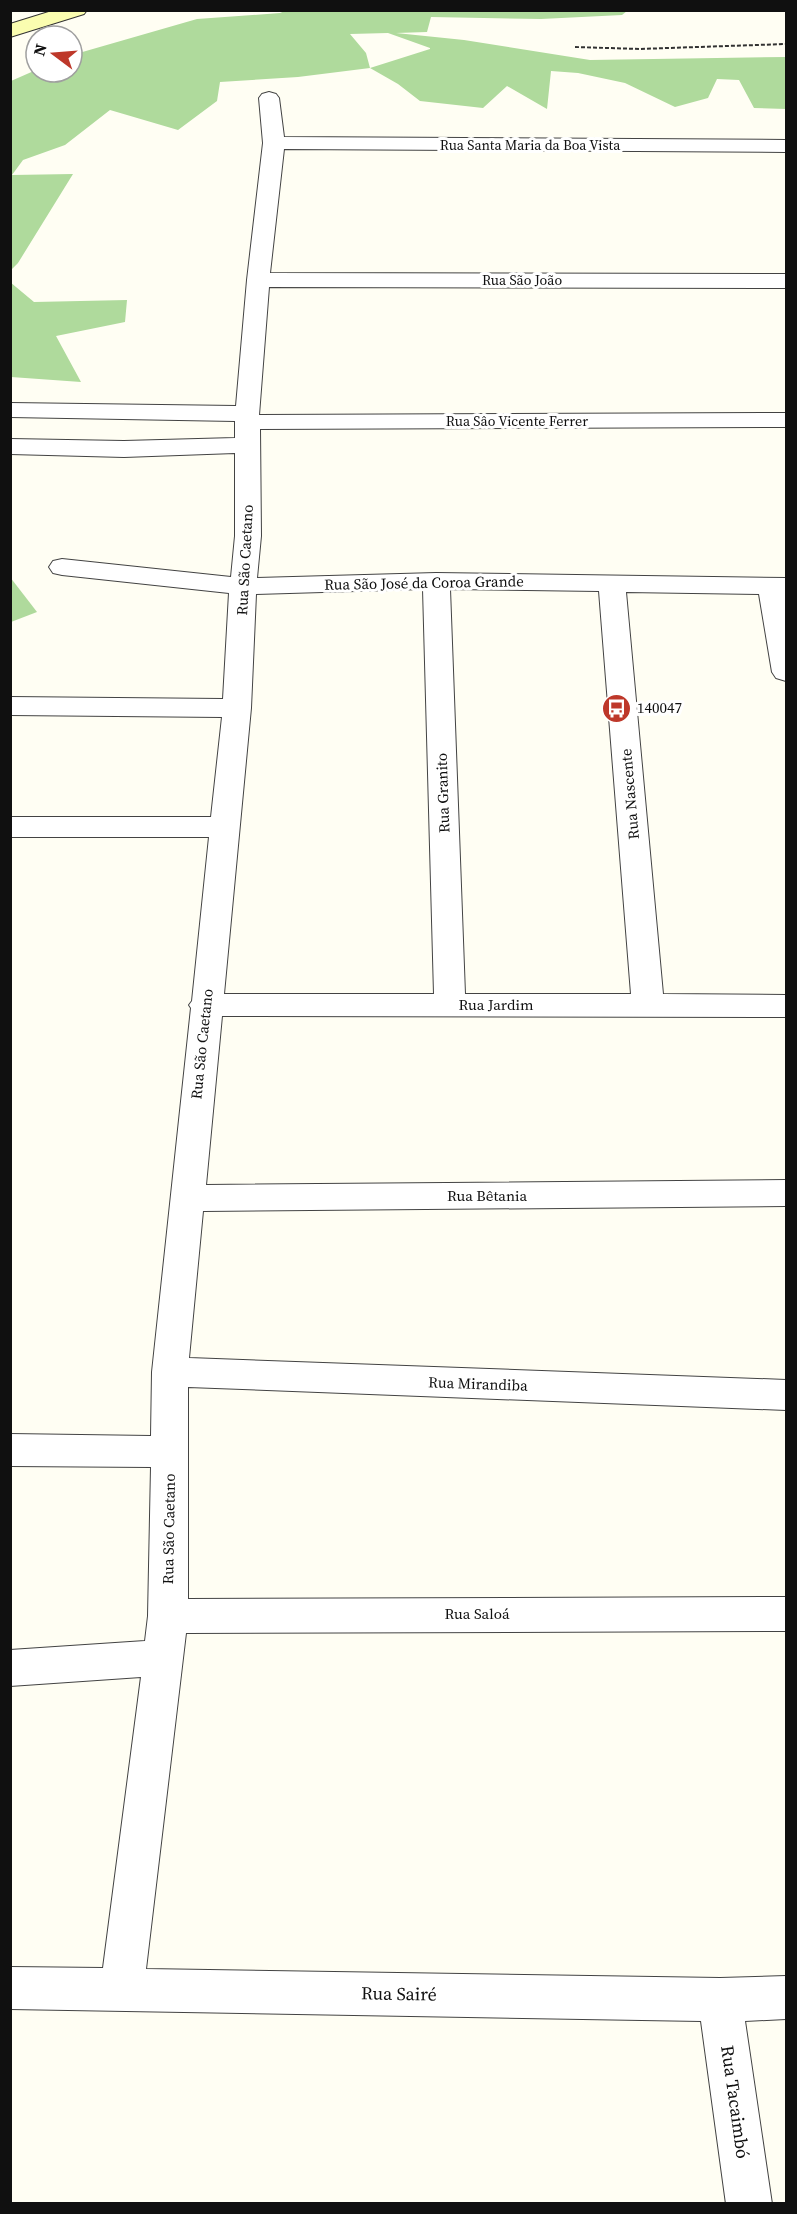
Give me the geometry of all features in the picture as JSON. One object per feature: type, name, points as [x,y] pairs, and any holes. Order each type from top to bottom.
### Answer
[{"type":"street","points":[[10,31],[77,10]]},
{"type":"street","name":"Rua São Caetano","points":[[122,1990],[168,1616],[170,1372],[205,1005],[237,708],[248,536],[248,427],[258,280],[274,143],[269,98]]},
{"type":"street","name":"Rua Santa Maria da Boa Vista","points":[[274,143],[786,146]]},
{"type":"street","name":"Rua São João","points":[[258,280],[786,281]]},
{"type":"street","points":[[10,410],[248,427]]},
{"type":"street","name":"Rua Sâo Vicente Ferrer","points":[[248,427],[786,420]]},
{"type":"street","points":[[10,446],[124,449],[248,427]]},
{"type":"street","name":"Rua São José da Coroa Grande","points":[[62,567],[243,586],[436,581],[779,586]]},
{"type":"street","name":"Rua Granito","points":[[436,581],[450,1005]]},
{"type":"street","name":"Rua Nascente","points":[[612,582],[648,1006]]},
{"type":"street","points":[[779,586],[786,672]]},
{"type":"street","points":[[10,706],[237,708]]},
{"type":"street","points":[[10,827],[225,827]]},
{"type":"street","name":"Rua Jardim","points":[[205,1005],[786,1006]]},
{"type":"street","name":"Rua Bêtania","points":[[187,1198],[786,1192]]},
{"type":"street","name":"Rua Mirandiba","points":[[170,1372],[786,1395]]},
{"type":"street","points":[[10,1450],[170,1452]]},
{"type":"street","name":"Rua Saloá","points":[[168,1616],[786,1614]]},
{"type":"street","points":[[10,1668],[164,1658]]},
{"type":"street","name":"Rua Sairé","points":[[10,1988],[720,2000],[786,1998]]},
{"type":"street","name":"Rua Tacaimbó","points":[[720,2000],[749,2204]]},
{"type":"path","points":[[576,47],[639,49],[786,44]]},
{"type":"green space","points":[[287,10],[627,11],[622,15],[541,19],[431,17],[427,32],[396,33],[464,40],[590,60],[786,57],[786,109],[754,108],[739,80],[717,79],[708,98],[675,107],[625,83],[578,73],[551,71],[547,109],[507,86],[483,108],[420,101],[398,84],[370,68],[298,77],[220,82],[217,101],[178,130],[110,110],[65,145],[23,160],[12,175],[73,174],[18,263],[11,270],[11,81],[24,75],[24,84],[84,84],[84,52],[197,19],[280,13]],"holes":[[[388,33],[430,48],[370,68],[366,53],[350,34]]]},
{"type":"green space","points":[[10,282],[34,302],[127,300],[125,322],[56,336],[81,382],[11,377]]},
{"type":"green space","points":[[10,577],[37,612],[11,622],[10,622]]},
{"type":"place","name":"140047","points":[[616,708]]}]
